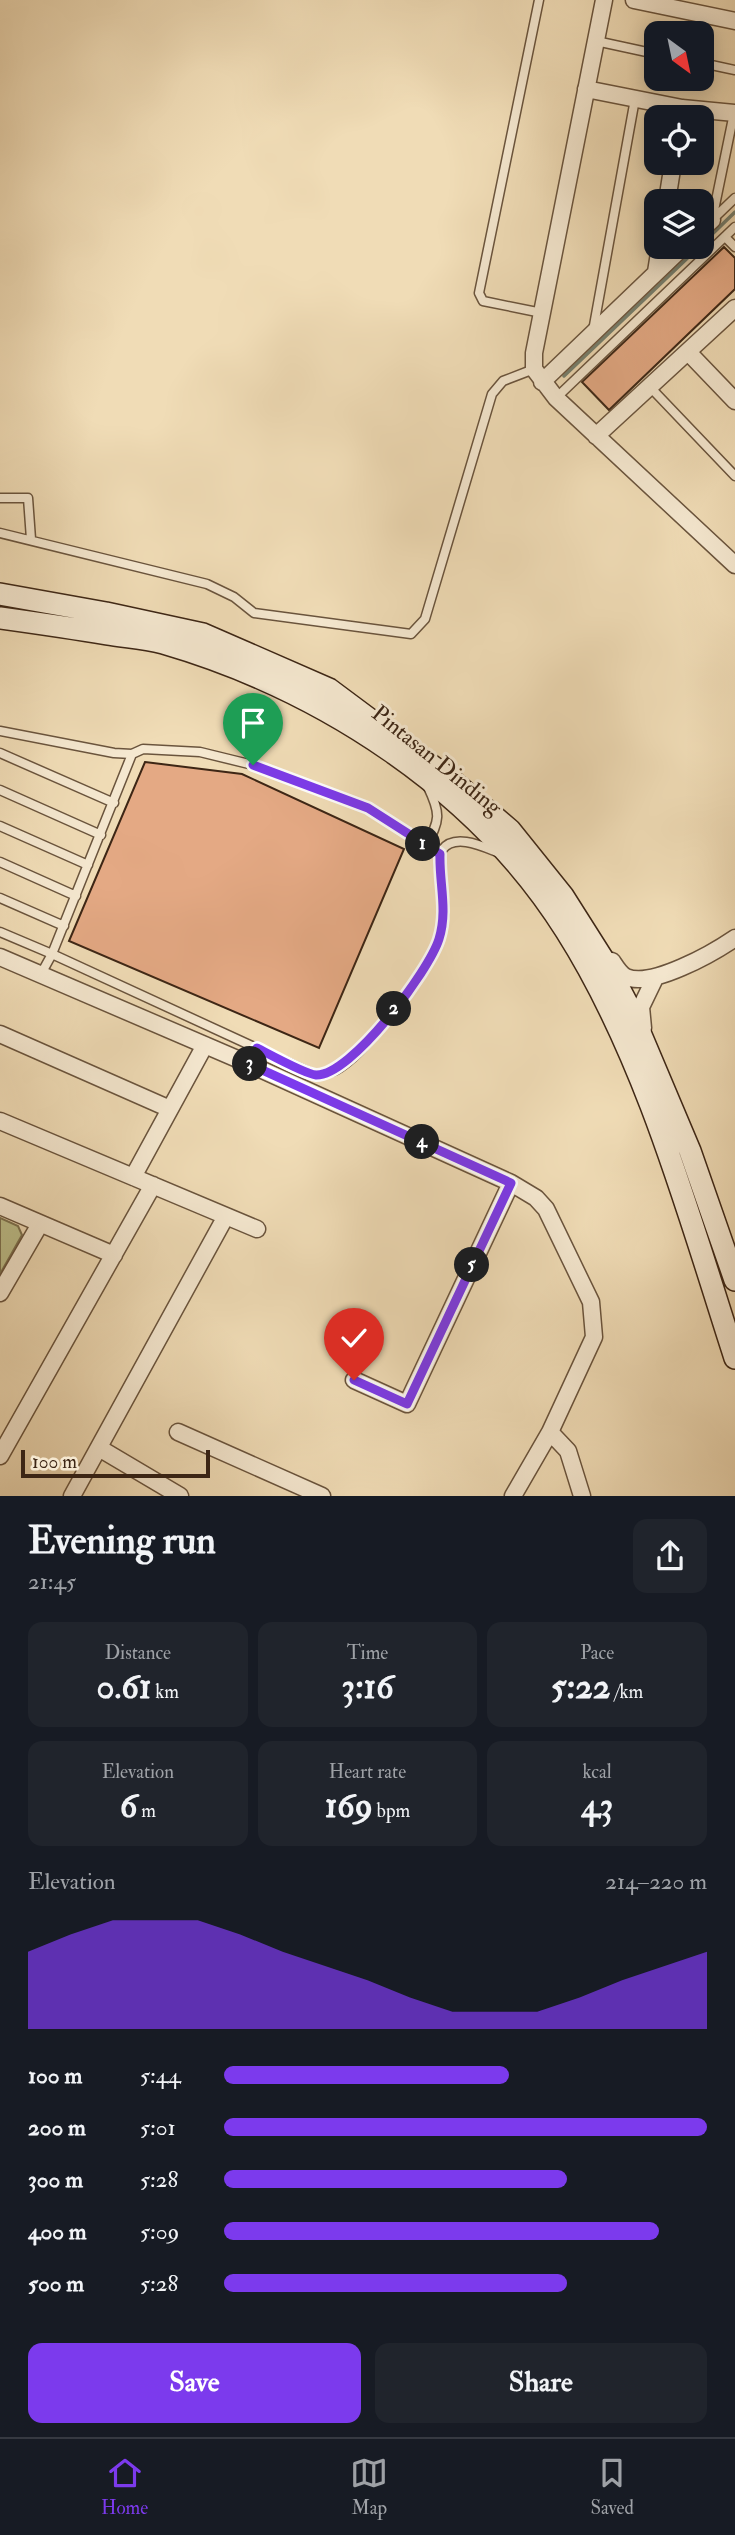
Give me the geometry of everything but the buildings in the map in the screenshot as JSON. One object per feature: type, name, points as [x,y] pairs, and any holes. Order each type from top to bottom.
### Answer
[{"type":"main road","name":"Pintasan Dinding","points":[[0,594],[203,634],[329,689],[455,783],[510,830],[563,896],[608,967],[630,1009],[690,1151],[735,1280]]},
{"type":"main road","name":"Pintasan Dinding","points":[[0,618],[159,642],[235,666],[306,699],[355,727],[423,777],[480,824],[509,856],[566,931],[611,1016],[636,1071],[678,1183],[735,1358]]},
{"type":"street","points":[[604,0],[533,362],[538,376],[556,398],[735,565]]},
{"type":"street","points":[[634,0],[735,21]]},
{"type":"street","points":[[586,89],[655,105]]},
{"type":"street","points":[[714,113],[735,113]]},
{"type":"street","points":[[656,272],[658,259]]},
{"type":"street","points":[[538,376],[592,334],[670,259]]},
{"type":"street","points":[[596,436],[733,314]]},
{"type":"street","points":[[688,352],[735,401]]},
{"type":"street","points":[[563,896],[591,928],[623,976],[635,979],[655,978],[722,947],[735,938]]},
{"type":"street","points":[[0,957],[249,1064],[511,1183],[536,1198],[546,1209],[591,1302],[594,1337],[550,1432],[518,1492]]},
{"type":"street","points":[[648,1053],[641,1007],[655,978]]},
{"type":"street","points":[[0,1034],[170,1109]]},
{"type":"street","points":[[133,1177],[205,1045]]},
{"type":"street","points":[[0,1121],[257,1229]]},
{"type":"street","points":[[354,1380],[407,1404],[511,1183]]},
{"type":"street","points":[[0,1456],[153,1185]]},
{"type":"street","points":[[0,1206],[114,1255]]},
{"type":"street","points":[[72,1496],[226,1216]]},
{"type":"street","points":[[0,1293],[40,1224]]},
{"type":"street","points":[[716,1226],[735,1264]]},
{"type":"street","points":[[178,1432],[323,1496]]},
{"type":"street","points":[[550,1432],[568,1451],[582,1496]]},
{"type":"street","points":[[99,1448],[180,1496]]},
{"type":"lane","points":[[539,0],[479,293],[484,301],[542,313]]},
{"type":"lane","points":[[596,41],[644,51]]},
{"type":"lane","points":[[714,66],[735,70]]},
{"type":"lane","points":[[592,334],[635,99]]},
{"type":"lane","points":[[714,196],[735,113]]},
{"type":"lane","points":[[714,218],[735,198]]},
{"type":"lane","points":[[556,398],[735,227]]},
{"type":"lane","points":[[725,237],[735,247]]},
{"type":"lane","points":[[0,533],[207,584],[234,597],[254,613],[411,634],[425,619],[492,394],[503,381],[538,376]]},
{"type":"lane","points":[[650,387],[735,476]]},
{"type":"lane","points":[[0,498],[27,498],[31,539]]},
{"type":"lane","points":[[0,732],[132,754],[143,749],[200,752],[253,765],[368,808],[440,854]]},
{"type":"lane","points":[[0,753],[114,803]]},
{"type":"lane","points":[[41,974],[64,926],[132,754]]},
{"type":"lane","points":[[423,777],[439,816],[437,826],[426,846]]},
{"type":"lane","points":[[0,790],[101,835]]},
{"type":"lane","points":[[0,827],[88,865]]},
{"type":"lane","points":[[0,932],[315,1075],[336,1070],[373,1037],[427,964],[439,940],[444,912],[440,854],[444,847],[461,842],[509,856]]},
{"type":"lane","points":[[0,862],[76,896]]},
{"type":"lane","points":[[0,898],[64,926]]},
{"type":"lane","points":[[249,1064],[257,1048]]},
{"type":"green space","points":[[0,1218],[18,1226],[22,1235],[0,1274]]},
{"type":"waterway","points":[[714,232],[735,212]]},
{"type":"waterway","points":[[564,376],[686,259]]},
{"type":"route","points":[[253,765],[368,808],[440,854],[444,912],[439,940],[427,964],[373,1037],[336,1070],[315,1075],[257,1048],[249,1064],[511,1183],[407,1404],[354,1380]]}]
